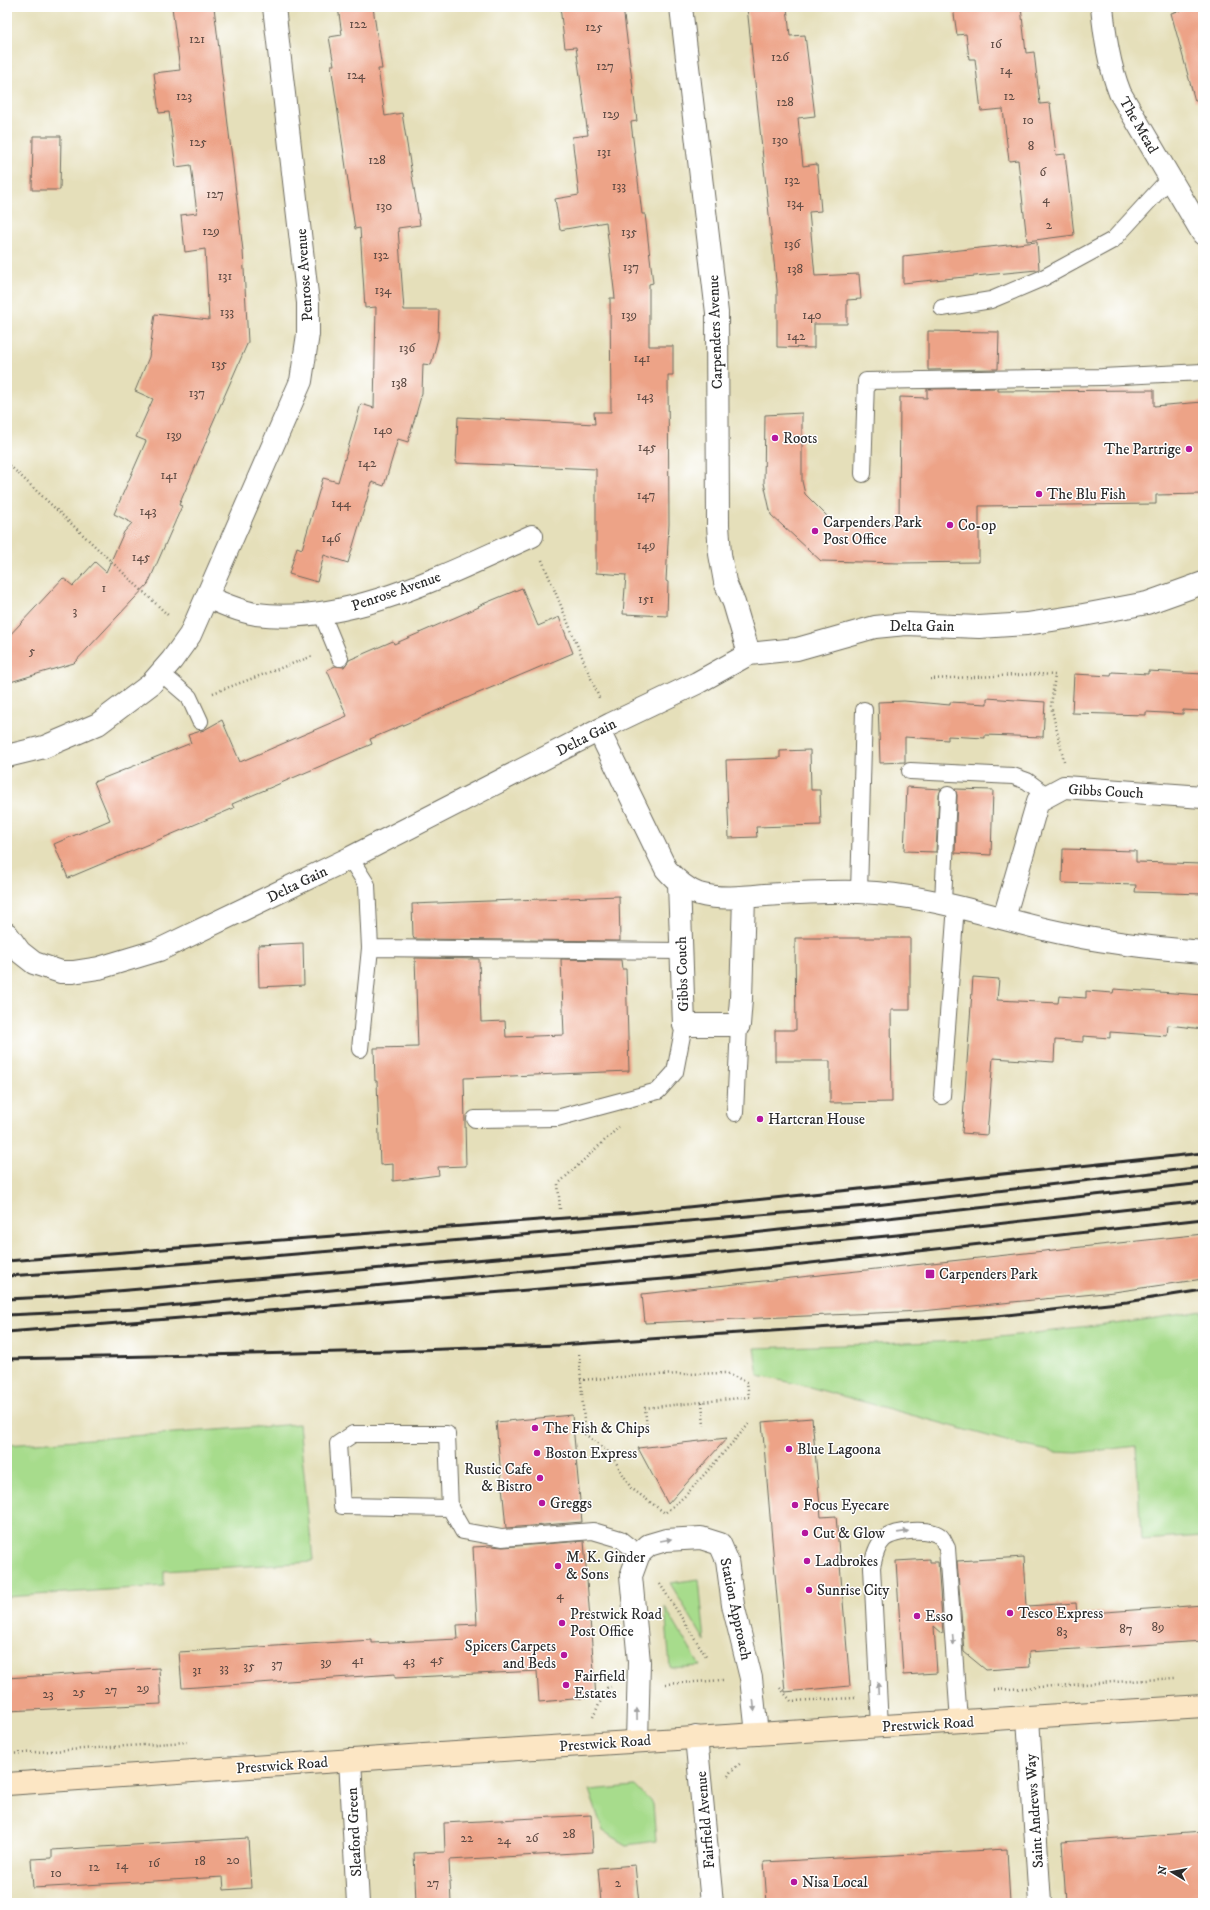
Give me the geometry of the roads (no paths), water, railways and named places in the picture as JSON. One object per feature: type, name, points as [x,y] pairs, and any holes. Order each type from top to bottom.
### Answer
[{"type":"main road","name":"Prestwick Road","points":[[7,1784],[696,1737],[1028,1718],[1203,1706]]},
{"type":"street","name":"Penrose Avenue","points":[[7,756],[44,748],[98,724],[151,684],[161,673],[190,636],[301,381],[304,364],[308,303],[306,268],[274,7]]},
{"type":"street","name":"Carpenders Avenue","points":[[681,7],[717,313],[718,525],[720,554],[725,582],[734,603],[750,654]]},
{"type":"street","name":"The Mead","points":[[1102,7],[1105,40],[1111,71],[1120,93],[1203,234]]},
{"type":"street","name":"Penrose Avenue","points":[[207,597],[234,608],[255,613],[275,615],[341,610],[375,601],[448,573],[532,536]]},
{"type":"street","name":"Delta Gain","points":[[7,934],[20,952],[34,963],[47,969],[73,972],[99,968],[158,950],[350,858],[605,728],[697,683],[750,654],[797,649],[875,627],[906,624],[992,626],[1027,624],[1147,603],[1203,583]]},
{"type":"street","points":[[605,728],[666,869],[679,883],[699,894],[744,897],[859,892],[950,904],[1048,930],[1094,939],[1143,947],[1203,952]]},
{"type":"street","name":"Gibbs Couch","points":[[1004,918],[1038,801],[1055,792],[1203,797]]},
{"type":"street","name":"Gibbs Couch","points":[[679,883],[684,1025],[739,1026]]},
{"type":"street","points":[[739,1026],[744,897]]},
{"type":"street","name":"Station Approach","points":[[639,1554],[649,1545],[666,1540],[701,1538],[720,1544],[727,1560],[733,1605],[751,1678],[757,1734]]},
{"type":"street","points":[[638,1742],[637,1686],[639,1662],[632,1576],[639,1554]]},
{"type":"street","name":"Saint Andrews Way","points":[[1028,1718],[1040,1903]]},
{"type":"street","name":"Fairfield Avenue","points":[[696,1737],[712,1903]]},
{"type":"street","name":"Sleaford Green","points":[[350,1760],[358,1903]]},
{"type":"lane","points":[[942,308],[991,300],[1043,278],[1113,240],[1170,178]]},
{"type":"lane","points":[[863,474],[866,381],[1102,377],[1203,372]]},
{"type":"lane","points":[[321,612],[340,658]]},
{"type":"lane","points":[[161,673],[189,697],[200,722]]},
{"type":"lane","points":[[859,892],[864,710]]},
{"type":"lane","points":[[910,771],[1013,776],[1055,792]]},
{"type":"lane","points":[[942,1096],[950,904],[948,795]]},
{"type":"lane","points":[[350,858],[367,884],[370,948],[360,1049]]},
{"type":"lane","points":[[370,948],[681,951]]},
{"type":"lane","points":[[475,1120],[557,1118],[658,1092],[675,1072],[684,1025]]},
{"type":"lane","points":[[735,1113],[739,1026]]},
{"type":"lane","points":[[450,1508],[342,1506],[338,1444],[353,1434],[447,1434],[450,1508],[463,1531],[502,1538],[593,1531],[620,1539],[639,1554]]},
{"type":"lane","points":[[880,1726],[872,1568],[874,1557],[884,1539],[893,1534],[907,1531],[935,1533],[942,1538],[947,1548],[959,1722]]},
{"type":"railway","points":[[7,1261],[631,1213],[1203,1153]]},
{"type":"railway","points":[[7,1276],[117,1269],[867,1206],[1203,1167]]},
{"type":"railway","points":[[7,1299],[48,1297],[626,1247],[1203,1183]]},
{"type":"railway","points":[[7,1315],[137,1309],[897,1235],[1203,1201]]},
{"type":"railway","points":[[7,1332],[676,1278],[1203,1219]]},
{"type":"railway","points":[[7,1359],[389,1351],[559,1345],[997,1316],[1127,1302],[1203,1290]]},
{"type":"place","name":"Roots","points":[[775,438]]},
{"type":"place","name":"The Partrige","points":[[1189,449]]},
{"type":"place","name":"The Blu Fish","points":[[1039,494]]},
{"type":"place","name":"Co-op","points":[[950,525]]},
{"type":"place","name":"Carpenders Park Post Office","points":[[815,531]]},
{"type":"place","name":"Hartcran House","points":[[760,1119]]},
{"type":"place","name":"Carpenders Park","points":[[930,1274]]},
{"type":"place","name":"The Fish & Chips","points":[[535,1428]]},
{"type":"place","name":"Blue Lagoona","points":[[789,1449]]},
{"type":"place","name":"Boston Express","points":[[537,1453]]},
{"type":"place","name":"Rustic Cafe & Bistro","points":[[540,1478]]},
{"type":"place","name":"Greggs","points":[[542,1503]]},
{"type":"place","name":"Focus Eyecare","points":[[795,1505]]},
{"type":"place","name":"Cut & Glow","points":[[805,1533]]},
{"type":"place","name":"Ladbrokes","points":[[807,1561]]},
{"type":"place","name":"M. K. Ginder & Sons","points":[[558,1566]]},
{"type":"place","name":"Sunrise City","points":[[809,1590]]},
{"type":"place","name":"Tesco Express","points":[[1010,1613]]},
{"type":"place","name":"Esso","points":[[917,1616]]},
{"type":"place","name":"Prestwick Road Post Office","points":[[562,1623]]},
{"type":"place","name":"Spicers Carpets and Beds","points":[[564,1655]]},
{"type":"place","name":"Fairfield Estates","points":[[566,1685]]},
{"type":"place","name":"Nisa Local","points":[[794,1882]]}]
